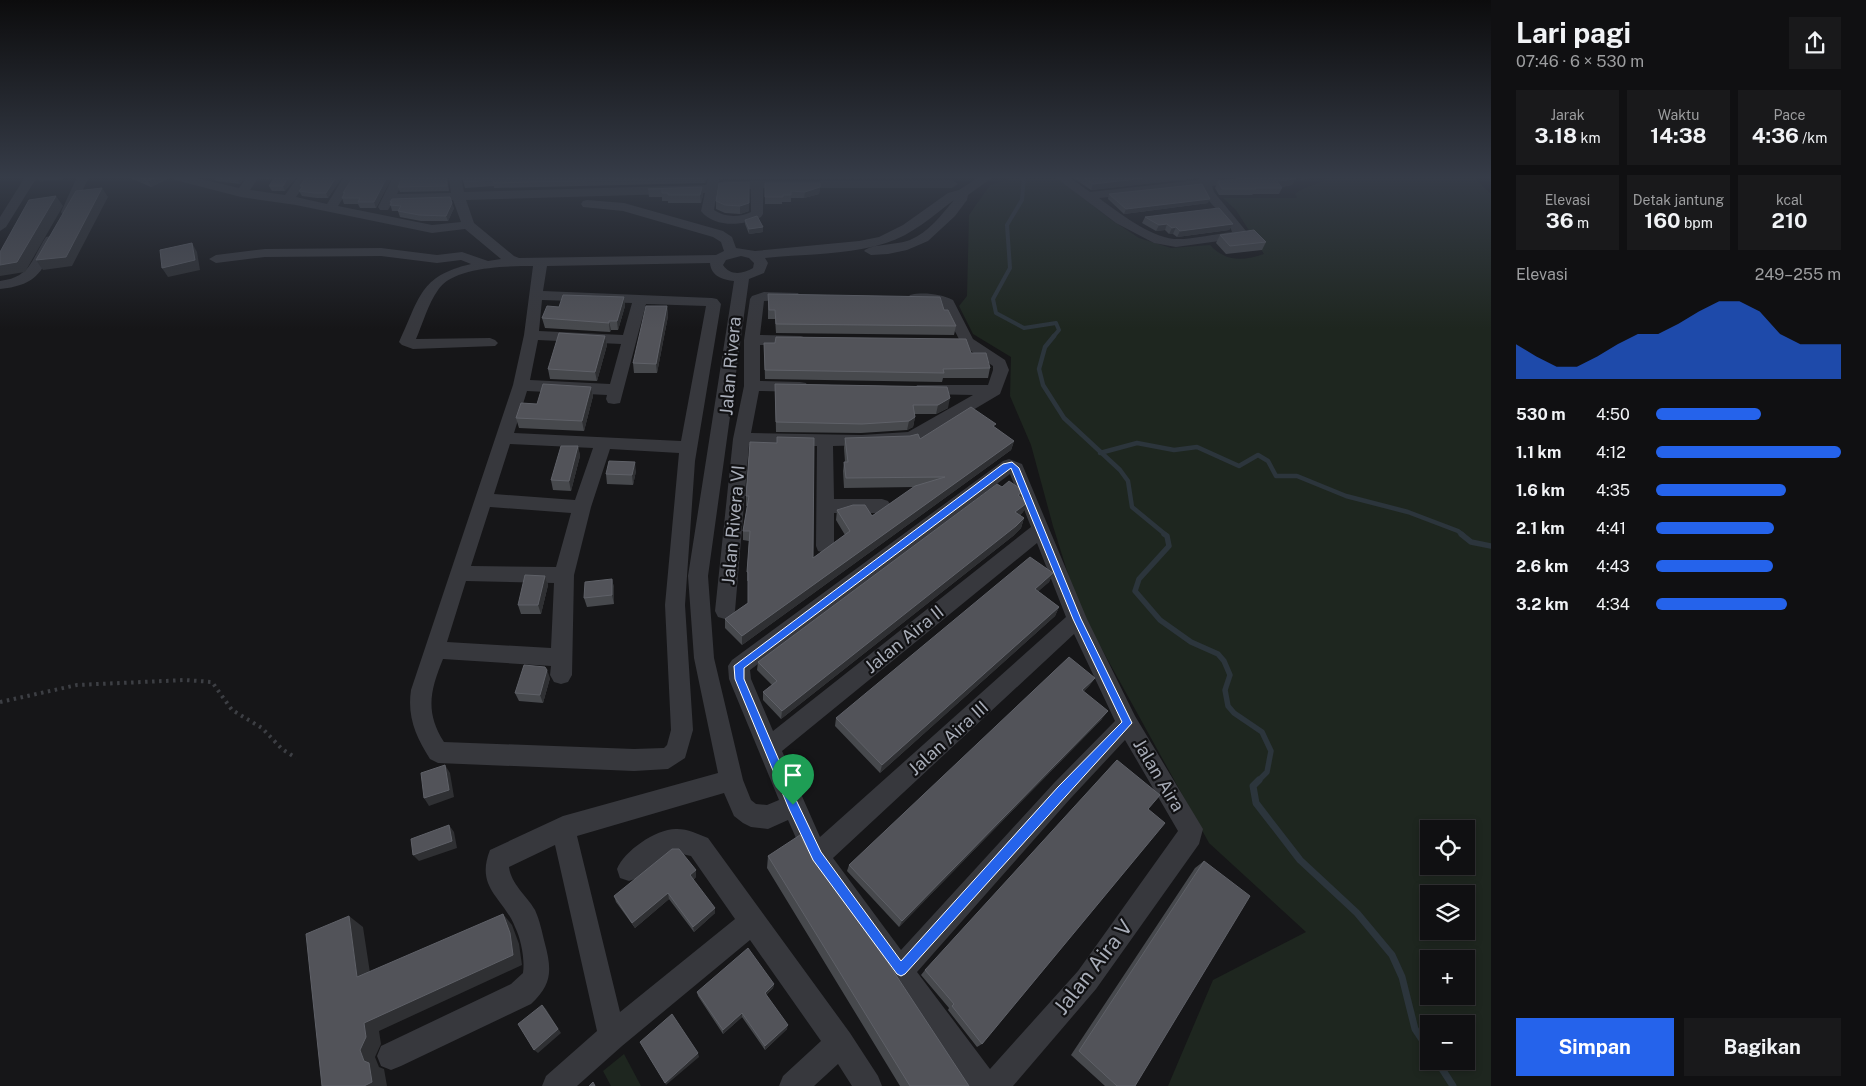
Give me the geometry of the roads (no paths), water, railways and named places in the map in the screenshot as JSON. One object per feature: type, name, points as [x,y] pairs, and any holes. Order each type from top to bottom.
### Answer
[{"type":"street","points":[[0,286],[24,281],[31,276],[58,228]]},
{"type":"street","points":[[425,228],[444,228]]},
{"type":"street","points":[[471,228],[513,261]]},
{"type":"street","points":[[696,228],[718,234],[726,240],[725,256],[716,265],[719,271],[726,275],[742,277],[754,273],[761,267],[757,259]]},
{"type":"street","points":[[757,259],[859,245],[883,240],[908,228]]},
{"type":"street","points":[[490,343],[412,344],[407,342],[432,287],[437,282],[466,269],[513,261],[725,256],[743,252],[757,259],[897,249],[920,242],[936,228]]},
{"type":"street","points":[[1136,228],[1159,240],[1176,243],[1236,235],[1239,231],[1238,228]]},
{"type":"street","points":[[883,240],[897,249]]},
{"type":"street","points":[[216,259],[299,252],[381,252],[437,258],[462,256],[487,265]]},
{"type":"street","points":[[534,295],[709,300],[714,304],[688,447],[675,605],[682,730],[677,751],[668,758],[634,760],[438,752],[421,720],[420,690],[436,650],[438,636],[521,385],[531,335],[534,295],[541,261]]},
{"type":"street","points":[[742,277],[698,576],[704,658],[731,780],[742,808],[751,815],[768,817],[793,805]]},
{"type":"street","name":"Jalan Rivera","points":[[741,439],[752,386],[752,340],[758,298],[764,296],[811,297]]},
{"type":"street","points":[[521,385],[614,395],[640,298]]},
{"type":"street","points":[[741,439],[861,441],[913,437],[994,390],[1002,370],[1000,364],[967,342],[948,303],[934,299],[896,298]]},
{"type":"street","points":[[531,335],[628,340]]},
{"type":"street","points":[[752,340],[820,341]]},
{"type":"street","points":[[948,342],[967,342]]},
{"type":"street","points":[[752,386],[820,387]]},
{"type":"street","points":[[907,389],[994,390]]},
{"type":"street","points":[[722,413],[746,414]]},
{"type":"street","points":[[503,438],[688,447]]},
{"type":"street","name":"Jalan Rivera VI","points":[[725,611],[741,439]]},
{"type":"street","points":[[825,441],[825,546]]},
{"type":"street","points":[[436,650],[560,667],[564,575],[582,507],[603,444]]},
{"type":"street","name":"Jalan Aira","points":[[769,748],[740,679],[739,666],[1006,466],[1012,465],[1016,468],[1077,619],[1127,723],[1190,826],[1190,835]]},
{"type":"street","points":[[483,500],[582,507]]},
{"type":"street","points":[[825,506],[882,506]]},
{"type":"street","name":"Jalan Aira II","points":[[769,748],[1040,530]]},
{"type":"street","points":[[459,573],[564,575]]},
{"type":"street","name":"Jalan Aira III","points":[[817,856],[1077,619]]},
{"type":"street","points":[[769,748],[817,856],[901,970],[1062,791],[1127,723]]},
{"type":"street","points":[[391,1056],[521,994],[536,979],[539,969],[526,921],[497,875],[496,864],[499,859],[563,828],[731,780]]},
{"type":"street","points":[[563,828],[612,1036]]},
{"type":"street","name":"Jalan Aira V","points":[[901,970],[922,1002],[977,1076],[984,1083],[991,1084],[999,1080],[1087,980],[1190,835]]},
{"type":"street","points":[[629,869],[665,841],[689,842],[700,847],[840,1043],[868,1086]]},
{"type":"street","points":[[556,1086],[612,1036],[752,921]]},
{"type":"street","points":[[793,1086],[840,1043]]},
{"type":"waterway","points":[[1007,228],[1010,268],[993,299],[996,313],[1024,328],[1056,323],[1059,330],[1053,337]]},
{"type":"waterway","points":[[1054,336],[1045,347],[1039,369],[1043,385],[1064,418],[1101,453]]},
{"type":"waterway","points":[[1101,453],[1137,443],[1174,450],[1197,447],[1239,466],[1258,455],[1268,461],[1276,476],[1297,476],[1346,496],[1408,512],[1458,531],[1463,535]]},
{"type":"waterway","points":[[1101,453],[1120,470],[1128,481],[1132,507],[1166,535]]},
{"type":"waterway","points":[[1164,534],[1167,536],[1169,546],[1139,579],[1135,591],[1160,620],[1191,642],[1218,654],[1224,661],[1230,675],[1225,690],[1228,706],[1234,713],[1262,732],[1271,751],[1267,772],[1253,786],[1256,803],[1300,860],[1357,913],[1392,955],[1402,977],[1415,1029],[1420,1036]]},
{"type":"waterway","points":[[1461,534],[1471,542],[1491,546]]},
{"type":"waterway","points":[[1443,1070],[1453,1086]]}]
